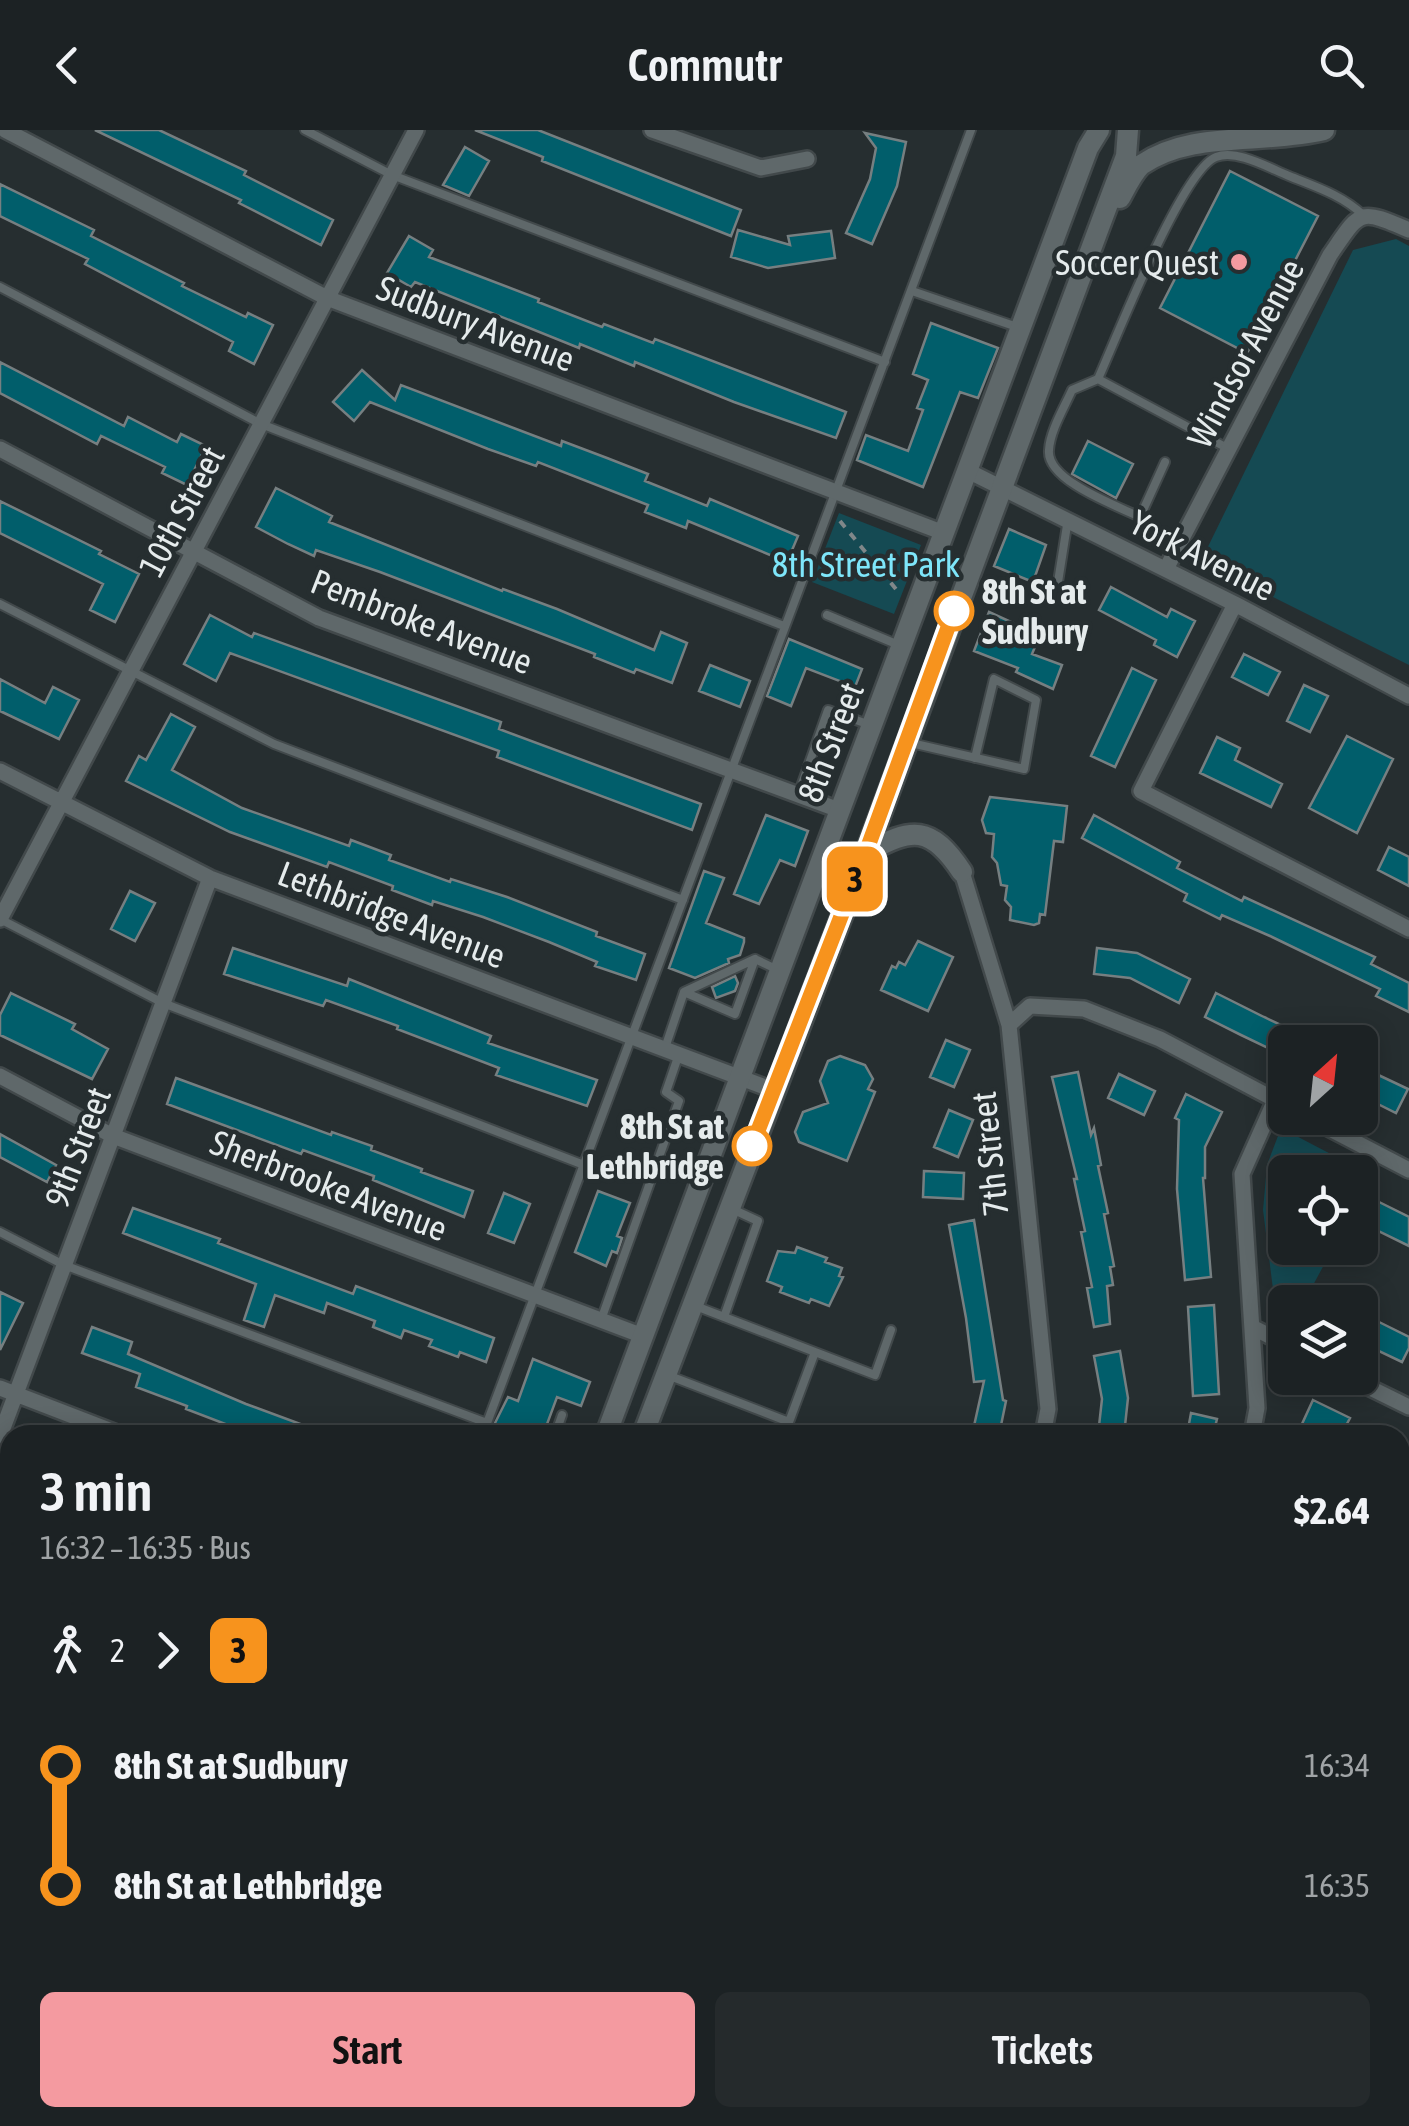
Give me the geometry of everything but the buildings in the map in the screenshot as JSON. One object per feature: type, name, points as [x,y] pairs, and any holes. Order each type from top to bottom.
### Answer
[{"type":"main road","name":"8th Street","points":[[647,1425],[1126,156],[1128,130]]},
{"type":"main road","points":[[1097,233],[1140,165],[1168,142],[1196,131],[1304,134],[1324,130]]},
{"type":"main road","name":"8th Street","points":[[610,1425],[1091,136]]},
{"type":"main road","points":[[866,852],[897,836],[914,833],[929,837],[948,851],[962,872]]},
{"type":"street","name":"Sudbury Avenue","points":[[5,130],[327,298],[944,533]]},
{"type":"street","name":"10th Street","points":[[0,919],[416,130]]},
{"type":"street","points":[[652,130],[762,168],[807,160]]},
{"type":"street","points":[[1363,215],[1378,216],[1409,230]]},
{"type":"street","name":"Windsor Avenue","points":[[1166,569],[1330,255],[1354,220],[1363,215]]},
{"type":"street","name":"Pembroke Avenue","points":[[0,449],[319,618],[840,810]]},
{"type":"street","name":"York Avenue","points":[[968,471],[1409,696]]},
{"type":"street","points":[[1235,604],[1141,791],[1409,929]]},
{"type":"street","name":"Lethbridge Avenue","points":[[0,770],[210,878],[773,1090]]},
{"type":"street","name":"7th Street","points":[[962,872],[1008,1026],[1048,1409],[1045,1425]]},
{"type":"street","name":"9th Street","points":[[2,1425],[8,1392],[64,1266],[210,878]]},
{"type":"street","points":[[1008,1026],[1030,1006],[1084,1009],[1160,1039],[1268,1097]]},
{"type":"street","name":"Sherbrooke Avenue","points":[[0,1076],[113,1136],[643,1336]]},
{"type":"street","points":[[1254,1425],[1257,1408],[1242,1174],[1268,1125]]},
{"type":"street","points":[[1342,1135],[1409,1170]]},
{"type":"street","points":[[1252,1327],[1268,1335]]},
{"type":"street","points":[[8,1392],[95,1425]]},
{"type":"street","points":[[1378,1392],[1409,1408]]},
{"type":"lane","points":[[304,130],[392,176],[885,362]]},
{"type":"lane","points":[[0,1232],[64,1266],[487,1423],[729,769],[972,130]]},
{"type":"lane","points":[[1165,462],[1140,517],[1060,476],[1049,464],[1048,446],[1072,390],[1098,380],[1166,230],[1201,166],[1219,155],[1248,159],[1346,199],[1363,215]]},
{"type":"lane","points":[[0,287],[261,424],[784,626]]},
{"type":"lane","points":[[912,291],[1021,328]]},
{"type":"lane","points":[[1098,380],[1229,449]]},
{"type":"lane","points":[[1058,582],[1068,519]]},
{"type":"lane","points":[[0,604],[274,744],[683,900]]},
{"type":"lane","points":[[827,615],[901,646]]},
{"type":"lane","points":[[906,742],[1024,770],[1036,700],[994,679],[975,758]]},
{"type":"lane","points":[[798,795],[828,710],[871,726]]},
{"type":"lane","points":[[0,919],[163,1003],[584,1165]]},
{"type":"lane","points":[[684,992],[755,959],[780,970]]},
{"type":"lane","points":[[684,992],[735,1014],[755,959]]},
{"type":"lane","points":[[601,1320],[679,1101],[666,1092],[684,992]]},
{"type":"lane","points":[[724,1317],[758,1222],[729,1208]]},
{"type":"lane","points":[[692,1305],[875,1375],[891,1330]]},
{"type":"lane","points":[[787,1425],[815,1352]]},
{"type":"lane","points":[[666,1374],[788,1422]]},
{"type":"lane","points":[[558,1425],[562,1415]]},
{"type":"path","points":[[827,514],[841,521],[878,563],[895,591],[918,602]]},
{"type":"green space","points":[[1396,239],[1409,246],[1409,665],[1201,561],[1353,250]]},
{"type":"green space","name":"8th Street Park","points":[[839,513],[921,545],[894,614],[812,582]]},
{"type":"green space","points":[[1278,1135],[1294,1135],[1333,1155],[1271,1155]]},
{"type":"green space","points":[[1268,1162],[1268,1250],[1263,1210]]},
{"type":"green space","points":[[1270,1265],[1324,1265],[1313,1285],[1272,1285]]},
{"type":"bus line","name":"3","points":[[752,1146],[954,611]]},
{"type":"place","name":"Soccer Quest","points":[[1239,262]]},
{"type":"place","name":"8th St at Sudbury","points":[[954,611]]},
{"type":"place","name":"8th St at Lethbridge","points":[[752,1146]]}]
